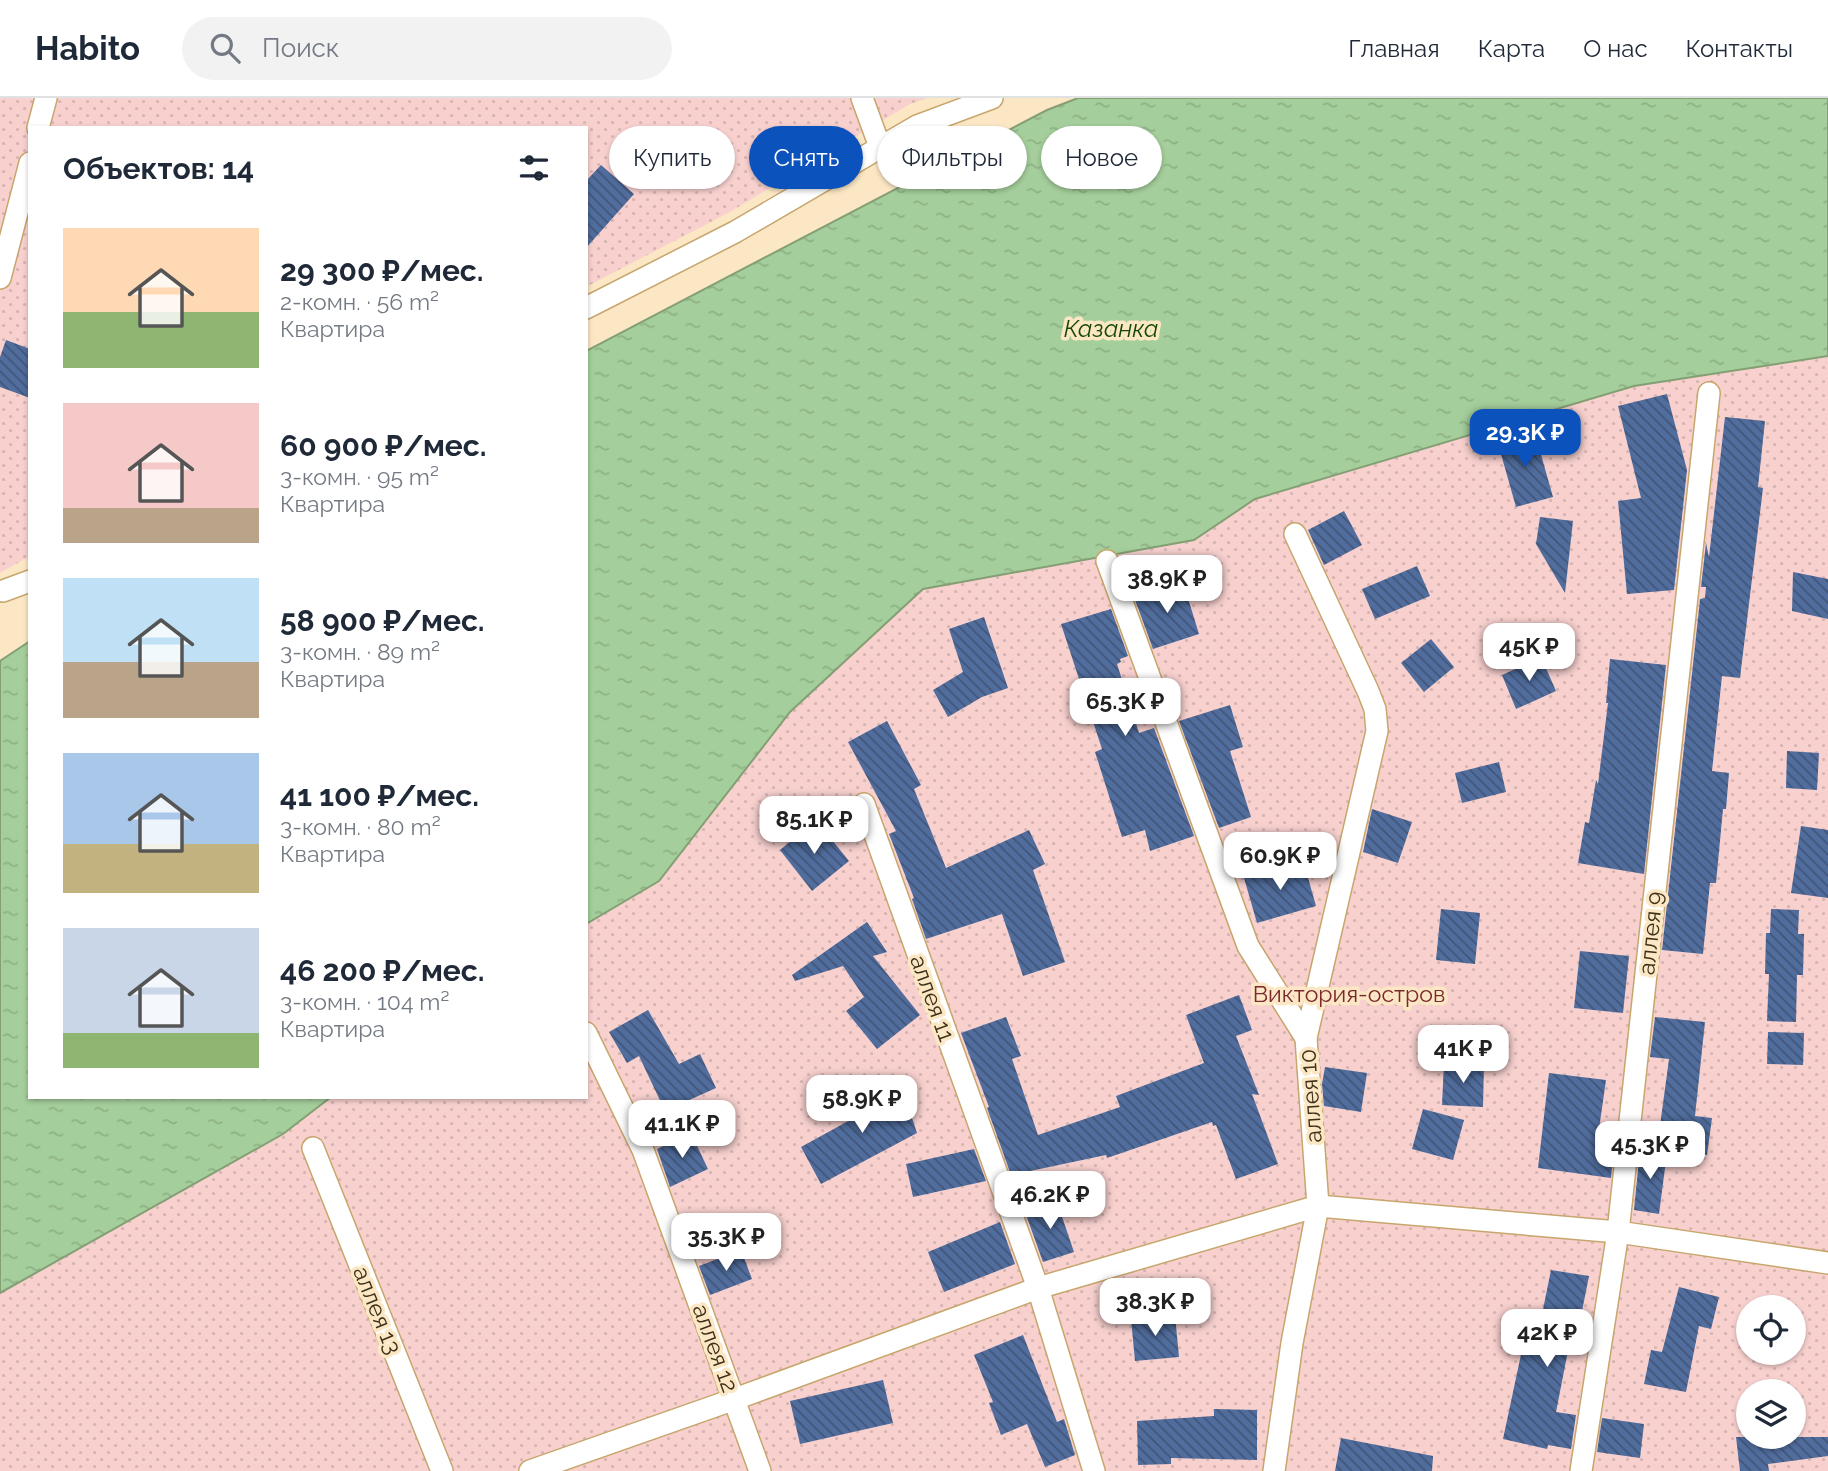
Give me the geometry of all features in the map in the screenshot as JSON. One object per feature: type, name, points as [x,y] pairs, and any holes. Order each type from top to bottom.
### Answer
[{"type":"lane","points":[[39,126],[46,98]]},
{"type":"lane","points":[[862,98],[877,139]]},
{"type":"lane","points":[[917,126],[992,98]]},
{"type":"lane","points":[[588,307],[735,232],[877,149]]},
{"type":"lane","points":[[0,278],[28,173]]},
{"type":"lane","name":"аллея 9","points":[[1581,1471],[1618,1232],[1709,393]]},
{"type":"lane","name":"аллея 10","points":[[1274,1471],[1292,1343],[1318,1206],[1306,1038],[1377,731],[1375,709],[1368,691],[1295,534]]},
{"type":"lane","points":[[1107,561],[1248,946],[1306,1038]]},
{"type":"lane","points":[[1,586],[28,581]]},
{"type":"lane","name":"аллея 11","points":[[864,804],[1038,1288],[1094,1471]]},
{"type":"lane","name":"аллея 12","points":[[588,1037],[643,1150],[760,1471]]},
{"type":"lane","name":"аллея 13","points":[[313,1148],[442,1471]]},
{"type":"lane","points":[[530,1471],[1038,1288],[1318,1206],[1618,1232],[1828,1263]]},
{"type":"green space","points":[[0,98],[928,98],[910,104],[863,132],[863,126],[749,126],[749,189],[768,189],[730,212],[588,286],[588,126],[28,126],[28,557],[0,573]]},
{"type":"green space","name":"Виктория-остров","points":[[1828,356],[1828,1471],[0,1471],[0,1293],[283,1134],[328,1099],[588,1099],[588,923],[659,881],[790,712],[923,589],[1194,540],[1255,499],[1634,386]]},
{"type":"water","name":"Казанка","points":[[1078,98],[1828,98],[1828,356],[1634,386],[1255,499],[1194,540],[923,589],[790,712],[659,881],[588,923],[588,350],[896,189],[1027,189],[1027,126],[1016,126]]},
{"type":"water","points":[[28,642],[28,1099],[328,1099],[283,1134],[0,1293],[0,661]]},
{"type":"building","points":[[601,165],[609,172],[609,189],[628,189],[634,194],[588,246],[588,179]]},
{"type":"building","points":[[6,340],[28,348],[28,397],[0,387],[0,357]]},
{"type":"building","points":[[1667,394],[1687,470],[1674,590],[1627,594],[1618,501],[1641,498],[1618,406]]},
{"type":"building","points":[[1725,417],[1765,421],[1758,487],[1763,488],[1740,678],[1722,676],[1712,771],[1729,773],[1716,883],[1710,883],[1703,954],[1662,950],[1700,599],[1705,598],[1706,587],[1701,587],[1706,543],[1709,557]]},
{"type":"building","points":[[1534,430],[1553,497],[1516,507],[1497,440]]},
{"type":"building","points":[[1344,511],[1362,545],[1324,565],[1308,530]]},
{"type":"building","points":[[1540,517],[1573,521],[1565,593],[1536,544]]},
{"type":"building","points":[[1417,566],[1430,596],[1375,619],[1362,589]]},
{"type":"building","points":[[1793,572],[1828,579],[1828,619],[1792,611]]},
{"type":"building","points":[[1183,582],[1199,634],[1153,649],[1134,597]]},
{"type":"building","points":[[1111,609],[1128,656],[1120,659],[1121,662],[1117,664],[1139,733],[1154,728],[1194,836],[1150,851],[1145,830],[1122,837],[1095,752],[1102,749],[1061,624]]},
{"type":"building","points":[[984,617],[1008,688],[982,697],[948,717],[933,690],[963,672],[949,629]]},
{"type":"building","points":[[1431,639],[1454,667],[1424,692],[1401,663]]},
{"type":"building","points":[[1541,657],[1556,691],[1516,709],[1502,675]]},
{"type":"building","points":[[1610,659],[1666,665],[1644,874],[1578,863],[1585,822],[1589,823],[1596,780],[1598,784],[1608,703]]},
{"type":"building","points":[[1230,705],[1243,747],[1230,751],[1251,817],[1219,828],[1179,721]]},
{"type":"building","points":[[887,721],[921,785],[914,789],[946,868],[1029,830],[1045,864],[1033,870],[1065,962],[1023,976],[1002,914],[926,939],[912,899],[914,898],[889,834],[896,831],[848,742]]},
{"type":"building","points":[[1787,751],[1819,753],[1817,790],[1786,788]]},
{"type":"building","points":[[1499,762],[1506,792],[1462,803],[1455,773]]},
{"type":"building","points":[[1372,809],[1412,822],[1398,863],[1363,852]]},
{"type":"building","points":[[816,820],[849,861],[812,891],[780,850]]},
{"type":"building","points":[[1801,826],[1828,830],[1828,898],[1791,893]]},
{"type":"building","points":[[1303,860],[1316,906],[1257,923],[1244,878]]},
{"type":"building","points":[[1441,909],[1480,913],[1475,964],[1436,960]]},
{"type":"building","points":[[1771,909],[1799,910],[1798,934],[1804,934],[1803,975],[1797,975],[1796,1022],[1767,1021],[1769,974],[1765,974],[1766,933],[1770,933]]},
{"type":"building","points":[[867,922],[887,952],[873,956],[920,1015],[877,1049],[846,1011],[864,997],[843,966],[795,981],[792,975]]},
{"type":"building","points":[[1580,951],[1629,956],[1623,1013],[1574,1008]]},
{"type":"building","points":[[1239,995],[1252,1030],[1236,1036],[1259,1095],[1252,1094],[1278,1164],[1236,1179],[1216,1125],[1213,1126],[1212,1122],[1107,1158],[1106,1155],[1011,1175],[961,1033],[1006,1017],[1021,1056],[1012,1059],[1038,1135],[1120,1107],[1116,1096],[1204,1063],[1186,1015]]},
{"type":"building","points":[[648,1010],[679,1064],[700,1054],[716,1088],[665,1111],[639,1056],[627,1063],[609,1032]]},
{"type":"building","points":[[1655,1017],[1705,1022],[1695,1116],[1712,1118],[1707,1155],[1657,1148],[1669,1059],[1650,1057]]},
{"type":"building","points":[[1768,1032],[1804,1033],[1803,1065],[1767,1064]]},
{"type":"building","points":[[1444,1063],[1484,1064],[1483,1107],[1442,1105]]},
{"type":"building","points":[[1325,1067],[1367,1073],[1361,1112],[1324,1106],[1322,1084]]},
{"type":"building","points":[[1549,1073],[1606,1080],[1597,1143],[1614,1146],[1611,1178],[1538,1168]]},
{"type":"building","points":[[901,1085],[917,1133],[821,1184],[801,1147],[861,1114],[857,1100]]},
{"type":"building","points":[[1423,1109],[1464,1120],[1453,1160],[1412,1149]]},
{"type":"building","points":[[691,1133],[708,1169],[670,1187],[657,1149]]},
{"type":"building","points":[[974,1149],[986,1181],[913,1197],[906,1164]]},
{"type":"building","points":[[1640,1149],[1667,1153],[1659,1214],[1634,1210]]},
{"type":"building","points":[[1056,1199],[1074,1252],[1043,1262],[1025,1212]]},
{"type":"building","points":[[1000,1222],[1015,1264],[944,1292],[928,1252]]},
{"type":"building","points":[[741,1250],[752,1279],[710,1295],[699,1266]]},
{"type":"building","points":[[1551,1270],[1589,1276],[1581,1316],[1575,1315],[1556,1412],[1576,1415],[1571,1449],[1548,1445],[1547,1449],[1503,1439],[1526,1331],[1538,1334]]},
{"type":"building","points":[[1679,1287],[1719,1297],[1711,1329],[1699,1326],[1686,1392],[1644,1384],[1651,1350],[1662,1352]]},
{"type":"building","points":[[1175,1315],[1179,1357],[1135,1361],[1131,1319]]},
{"type":"building","points":[[1023,1335],[1057,1422],[1064,1419],[1075,1455],[1045,1467],[1027,1424],[1001,1435],[989,1403],[993,1402],[974,1355]]},
{"type":"building","points":[[883,1380],[893,1423],[800,1444],[790,1401]]},
{"type":"building","points":[[1214,1409],[1257,1410],[1257,1460],[1171,1458],[1171,1464],[1138,1465],[1137,1421],[1214,1416]]},
{"type":"building","points":[[1602,1418],[1644,1424],[1640,1458],[1597,1452]]},
{"type":"building","points":[[1806,1437],[1828,1437],[1828,1456],[1768,1464],[1769,1471],[1740,1471],[1737,1449],[1806,1449]]},
{"type":"building","points":[[1341,1438],[1433,1456],[1432,1471],[1335,1471]]}]
